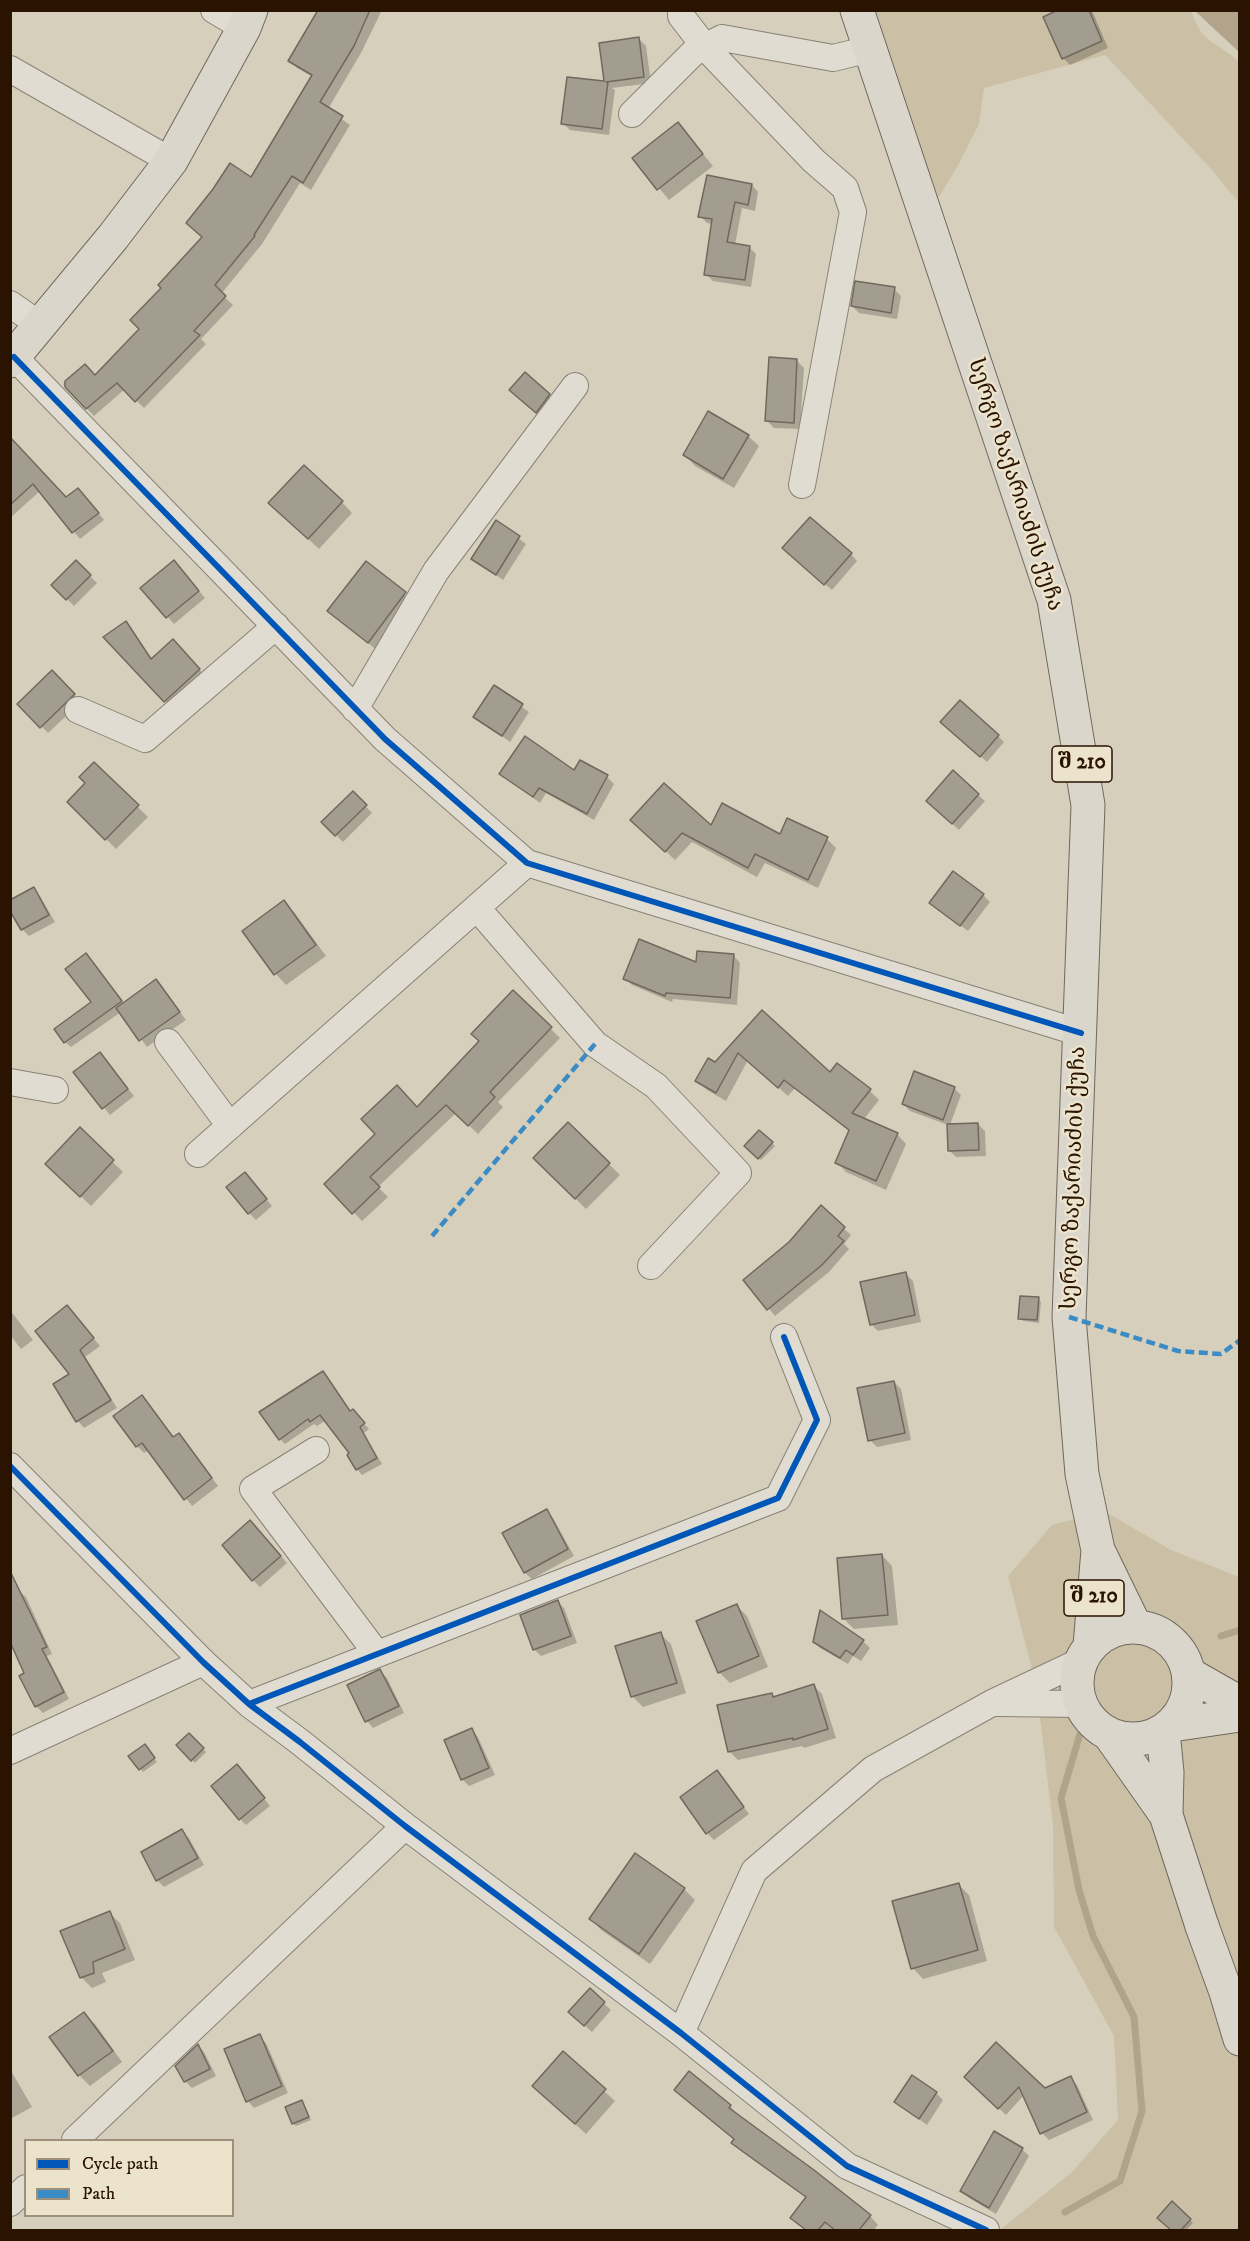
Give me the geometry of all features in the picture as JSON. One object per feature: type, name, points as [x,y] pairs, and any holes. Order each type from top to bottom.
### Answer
[{"type":"main road","name":"სერგო ზაქარიაძის ქუჩა","points":[[857,10],[1054,600],[1088,805],[1069,1317],[1082,1474],[1098,1550],[1135,1626]]},
{"type":"main road","points":[[13,359],[113,237],[171,161],[248,19]]},
{"type":"main road","name":"სერგო ზაქარიაძის ქუჩა","points":[[1085,1654],[1098,1550]]},
{"type":"main road","points":[[1166,1815],[1167,1728],[1180,1714],[1186,1702],[1190,1688],[1189,1674],[1179,1650],[1171,1640],[1148,1628],[1135,1626],[1110,1631],[1085,1654],[1077,1682],[1081,1704],[1092,1721],[1109,1734],[1166,1815],[1226,1992],[1239,2039]]},
{"type":"main road","points":[[1189,1674],[1239,1703]]},
{"type":"main road","points":[[1109,1734],[1136,1739],[1167,1728],[1239,1715]]},
{"type":"main road","points":[[1202,1926],[1239,1984]]},
{"type":"street","points":[[214,10],[248,19]]},
{"type":"street","points":[[681,10],[681,16],[705,46],[814,161],[846,188],[853,212],[802,485]]},
{"type":"street","points":[[632,114],[693,53],[722,38],[833,58],[870,49]]},
{"type":"street","points":[[10,69],[171,161]]},
{"type":"street","points":[[10,304],[40,325]]},
{"type":"street","points":[[13,359],[385,739],[527,863],[1081,1033]]},
{"type":"street","points":[[355,709],[436,571],[575,386]]},
{"type":"street","points":[[78,710],[145,739],[276,626]]},
{"type":"street","points":[[198,1154],[527,863]]},
{"type":"street","points":[[477,908],[595,1044],[656,1086],[738,1173],[651,1266]]},
{"type":"street","points":[[168,1042],[230,1126]]},
{"type":"street","points":[[10,1082],[55,1090]]},
{"type":"street","points":[[249,1704],[778,1498],[817,1420],[784,1337]]},
{"type":"street","points":[[316,1450],[253,1489],[377,1654]]},
{"type":"street","points":[[10,1466],[203,1662],[249,1704],[405,1826],[681,2033],[847,2166],[986,2230]]},
{"type":"street","points":[[681,2033],[754,1871],[873,1769],[1085,1654]]},
{"type":"street","points":[[10,1751],[203,1662]]},
{"type":"street","points":[[992,1703],[1081,1704]]},
{"type":"street","points":[[76,2139],[405,1826]]},
{"type":"street","points":[[10,2203],[24,2190]]},
{"type":"shaded area","points":[[868,11],[1191,11],[1205,36],[1239,62],[1239,203],[1212,170],[1105,55],[984,88],[979,124],[957,167],[920,228]]},
{"type":"shaded area","points":[[1195,11],[1239,11],[1239,52]]},
{"type":"shaded area","points":[[1104,1511],[1171,1550],[1239,1577],[1239,2230],[1000,2230],[1072,2172],[1118,2120],[1114,2036],[1054,1927],[1053,1825],[1036,1685],[1008,1576],[1052,1525]]},
{"type":"building","points":[[318,10],[370,10],[354,46],[320,102],[343,116],[303,183],[292,176],[255,236],[215,285],[226,296],[194,331],[200,335],[135,402],[117,383],[86,409],[65,387],[65,381],[85,364],[95,375],[139,329],[130,320],[161,288],[158,285],[202,237],[186,223],[230,163],[251,177],[312,75],[288,61]]},
{"type":"building","points":[[1058,10],[1089,10],[1102,41],[1062,59],[1043,17]]},
{"type":"building","points":[[639,37],[644,77],[606,82],[608,82],[602,129],[561,124],[567,77],[604,81],[599,43]]},
{"type":"building","points":[[678,122],[703,154],[657,190],[632,158]]},
{"type":"building","points":[[707,175],[752,184],[748,205],[735,202],[727,242],[750,246],[745,280],[704,275],[712,219],[698,217]]},
{"type":"building","points":[[855,281],[895,287],[891,313],[851,306]]},
{"type":"building","points":[[769,357],[797,359],[794,423],[765,421]]},
{"type":"building","points":[[525,372],[550,394],[536,413],[509,390]]},
{"type":"building","points":[[708,411],[749,435],[723,479],[683,455]]},
{"type":"building","points":[[10,437],[66,497],[78,488],[99,513],[72,533],[33,484],[10,505]]},
{"type":"building","points":[[304,465],[343,501],[308,539],[268,503]]},
{"type":"building","points":[[810,517],[852,553],[824,585],[782,548]]},
{"type":"building","points":[[496,520],[520,536],[496,575],[471,559]]},
{"type":"building","points":[[76,560],[91,575],[66,600],[51,585]]},
{"type":"building","points":[[174,560],[199,591],[166,618],[140,588]]},
{"type":"building","points":[[366,561],[406,592],[368,643],[327,611]]},
{"type":"building","points":[[126,621],[151,659],[173,639],[200,669],[164,702],[103,637]]},
{"type":"building","points":[[52,670],[75,694],[40,728],[17,704]]},
{"type":"building","points":[[494,685],[523,704],[502,736],[473,717]]},
{"type":"building","points":[[960,700],[999,735],[980,757],[940,722]]},
{"type":"building","points":[[525,736],[574,770],[580,760],[608,775],[587,814],[539,788],[533,797],[499,774]]},
{"type":"building","points":[[94,762],[139,805],[105,840],[67,802],[85,783],[79,777]]},
{"type":"building","points":[[953,770],[979,794],[952,824],[926,801]]},
{"type":"building","points":[[664,783],[711,825],[722,803],[780,834],[787,818],[828,837],[808,880],[755,854],[748,868],[682,833],[665,852],[630,820]]},
{"type":"building","points":[[353,791],[367,805],[335,836],[321,822]]},
{"type":"building","points":[[953,871],[984,894],[960,926],[929,903]]},
{"type":"building","points":[[34,887],[49,915],[21,930],[10,911],[10,900]]},
{"type":"building","points":[[284,900],[316,945],[274,975],[242,931]]},
{"type":"building","points":[[639,939],[696,962],[697,951],[734,954],[730,998],[666,993],[665,996],[623,979]]},
{"type":"building","points":[[86,953],[122,1001],[64,1043],[54,1029],[91,1002],[65,969]]},
{"type":"building","points":[[156,979],[180,1012],[139,1041],[116,1008]]},
{"type":"building","points":[[513,990],[552,1027],[490,1092],[495,1097],[468,1126],[446,1105],[370,1177],[380,1187],[352,1214],[324,1184],[375,1134],[361,1119],[397,1085],[417,1107],[479,1041],[471,1034]]},
{"type":"building","points":[[762,1010],[830,1072],[837,1063],[871,1089],[852,1113],[898,1133],[876,1181],[835,1163],[849,1130],[784,1080],[778,1088],[738,1053],[716,1093],[695,1081],[708,1058],[715,1062]]},
{"type":"building","points":[[100,1052],[128,1089],[102,1109],[73,1072]]},
{"type":"building","points":[[914,1071],[955,1087],[943,1120],[902,1104]]},
{"type":"building","points":[[568,1122],[610,1163],[575,1199],[533,1158]]},
{"type":"building","points":[[978,1123],[979,1150],[948,1151],[947,1124]]},
{"type":"building","points":[[80,1127],[114,1160],[80,1197],[45,1164]]},
{"type":"building","points":[[759,1130],[773,1142],[758,1159],[744,1146]]},
{"type":"building","points":[[245,1172],[267,1199],[248,1214],[226,1187]]},
{"type":"building","points":[[821,1205],[845,1227],[838,1236],[844,1241],[822,1265],[767,1310],[743,1280],[789,1242]]},
{"type":"building","points":[[906,1272],[915,1315],[870,1325],[860,1282]]},
{"type":"building","points":[[1020,1296],[1039,1297],[1037,1320],[1018,1319]]},
{"type":"building","points":[[67,1305],[94,1338],[80,1350],[111,1400],[76,1422],[53,1384],[69,1374],[35,1331]]},
{"type":"building","points":[[323,1371],[350,1411],[353,1409],[365,1423],[360,1427],[377,1458],[356,1470],[347,1455],[349,1453],[320,1415],[310,1422],[308,1419],[279,1440],[259,1412]]},
{"type":"building","points":[[894,1381],[905,1433],[868,1441],[857,1388]]},
{"type":"building","points":[[142,1395],[173,1437],[179,1433],[212,1478],[184,1500],[142,1443],[136,1447],[113,1416]]},
{"type":"building","points":[[547,1509],[568,1549],[524,1573],[502,1533]]},
{"type":"building","points":[[250,1520],[281,1556],[252,1581],[222,1545]]},
{"type":"building","points":[[882,1554],[888,1615],[842,1619],[837,1558]]},
{"type":"building","points":[[10,1571],[47,1647],[42,1649],[64,1692],[35,1707],[19,1676],[24,1673],[10,1642]]},
{"type":"building","points":[[558,1600],[571,1636],[533,1650],[520,1615]]},
{"type":"building","points":[[737,1604],[759,1656],[718,1673],[696,1621]]},
{"type":"building","points":[[820,1610],[864,1640],[853,1655],[846,1650],[840,1658],[813,1642]]},
{"type":"building","points":[[661,1632],[677,1683],[631,1697],[615,1646]]},
{"type":"building","points":[[380,1669],[399,1706],[365,1722],[347,1685]]},
{"type":"building","points":[[814,1684],[828,1729],[793,1740],[793,1738],[728,1752],[717,1705],[772,1693],[773,1697]]},
{"type":"building","points":[[472,1728],[489,1768],[461,1780],[444,1740]]},
{"type":"building","points":[[189,1733],[204,1748],[191,1761],[176,1745]]},
{"type":"building","points":[[145,1744],[155,1758],[139,1770],[128,1756]]},
{"type":"building","points":[[237,1764],[265,1798],[239,1820],[211,1786]]},
{"type":"building","points":[[717,1770],[744,1807],[706,1834],[680,1797]]},
{"type":"building","points":[[182,1829],[198,1858],[156,1881],[141,1852]]},
{"type":"building","points":[[635,1853],[685,1888],[639,1954],[589,1919]]},
{"type":"building","points":[[959,1883],[978,1950],[911,1969],[892,1901]]},
{"type":"building","points":[[110,1911],[125,1949],[93,1962],[94,1973],[80,1978],[60,1931]]},
{"type":"building","points":[[590,1988],[605,2002],[584,2026],[568,2012]]},
{"type":"building","points":[[84,2012],[113,2051],[78,2076],[49,2037]]},
{"type":"building","points":[[260,2034],[282,2086],[246,2102],[224,2049]]},
{"type":"building","points":[[996,2042],[1045,2088],[1071,2076],[1087,2112],[1040,2134],[1019,2087],[998,2109],[964,2077]]},
{"type":"building","points":[[198,2044],[210,2069],[184,2082],[175,2066]]},
{"type":"building","points":[[563,2051],[606,2089],[575,2124],[532,2086]]},
{"type":"building","points":[[689,2071],[731,2105],[729,2108],[871,2215],[859,2230],[835,2230],[825,2222],[818,2230],[806,2230],[790,2218],[806,2197],[731,2143],[734,2139],[674,2090]]},
{"type":"building","points":[[912,2075],[937,2092],[919,2119],[894,2102]]},
{"type":"building","points":[[302,2100],[309,2117],[292,2124],[285,2107]]},
{"type":"building","points":[[994,2131],[1023,2148],[989,2208],[960,2191]]},
{"type":"building","points":[[1172,2201],[1191,2219],[1181,2230],[1171,2230],[1157,2218]]},
{"type":"waterway","points":[[1221,1636],[1240,1630]]},
{"type":"waterway","points":[[1065,2212],[1120,2181],[1142,2111],[1134,2017],[1093,1936],[1079,1890],[1061,1798],[1080,1734]]},
{"type":"marked path","points":[[432,1236],[595,1044]]},
{"type":"marked path","points":[[1069,1317],[1178,1351],[1221,1354],[1240,1340]]},
{"type":"cycle path","points":[[14,357],[385,739],[527,863],[1081,1033]]},
{"type":"cycle path","points":[[249,1704],[778,1498],[817,1420],[784,1337]]},
{"type":"cycle path","points":[[10,1466],[203,1662],[249,1704],[405,1826],[681,2033],[847,2166],[986,2230]]}]
